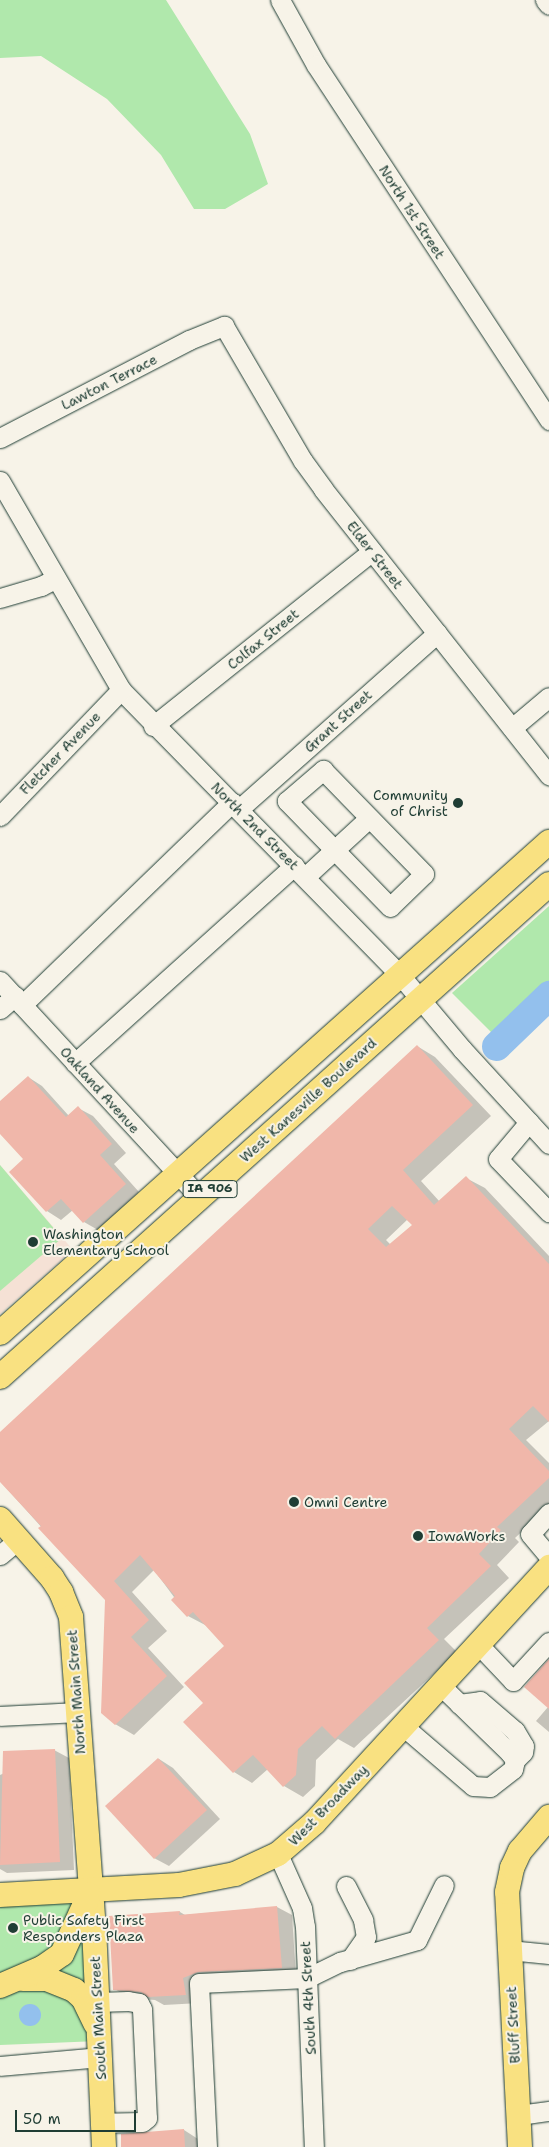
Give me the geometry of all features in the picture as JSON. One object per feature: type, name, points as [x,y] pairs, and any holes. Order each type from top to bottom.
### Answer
[{"type":"main road","name":"IA 906","points":[[0,1333],[549,842]]},
{"type":"main road","name":"West Kanesville Boulevard","points":[[0,1377],[549,884]]},
{"type":"main road","name":"North Main Street","points":[[0,1519],[52,1578],[66,1602],[75,1645],[91,1889]]},
{"type":"main road","name":"West Broadway","points":[[0,1894],[179,1885],[210,1880],[254,1867],[278,1854],[314,1823],[549,1567]]},
{"type":"main road","name":"Bluff Street","points":[[520,2147],[507,1903],[516,1859],[549,1817]]},
{"type":"main road","points":[[7,1983],[47,1965],[62,1954],[70,1941],[91,1889]]},
{"type":"main road","name":"South Main Street","points":[[91,1889],[104,2147]]},
{"type":"main road","points":[[7,1983],[47,1979],[74,1990],[83,1998],[99,2031]]},
{"type":"street","name":"North 1st Street","points":[[280,0],[316,65],[549,420]]},
{"type":"street","points":[[545,0],[549,5]]},
{"type":"street","name":"Lawton Terrace","points":[[0,438],[218,326]]},
{"type":"street","name":"Elder Street","points":[[218,326],[228,329],[303,461],[549,775]]},
{"type":"street","name":"North 2nd Street","points":[[0,481],[55,579],[121,690],[153,726],[235,805],[400,975],[549,1144]]},
{"type":"street","name":"Colfax Street","points":[[153,726],[372,551]]},
{"type":"street","points":[[0,598],[41,586],[55,579]]},
{"type":"street","name":"Grant Street","points":[[0,1010],[18,1001],[235,805],[437,633]]},
{"type":"street","name":"Fletcher Avenue","points":[[0,816],[121,690]]},
{"type":"street","points":[[512,728],[549,697]]},
{"type":"street","points":[[323,770],[368,819],[424,874],[390,907],[287,800],[323,770]]},
{"type":"street","points":[[75,1063],[300,871],[334,850],[368,819]]},
{"type":"street","name":"Oakland Avenue","points":[[0,981],[200,1198]]},
{"type":"street","points":[[529,1122],[498,1159],[549,1212]]},
{"type":"street","points":[[549,1513],[530,1534],[549,1557]]},
{"type":"street","points":[[0,1555],[18,1540]]},
{"type":"street","points":[[478,1644],[513,1681],[549,1642]]},
{"type":"street","points":[[403,1726],[473,1786],[490,1787],[513,1769],[514,1760],[440,1685]]},
{"type":"street","points":[[0,1716],[79,1712]]},
{"type":"street","name":"South 4th Street","points":[[278,1854],[302,1908],[314,2147]]},
{"type":"street","points":[[207,2147],[199,1983],[307,1978],[350,1960],[418,1940],[444,1885]]},
{"type":"street","points":[[346,1886],[363,1920],[366,1938],[350,1960]]},
{"type":"street","points":[[509,1950],[549,1954]]},
{"type":"street","points":[[97,2002],[128,2000],[139,2003],[142,2009],[147,2118],[142,2122],[103,2123]]},
{"type":"street","points":[[0,2066],[100,2057]]},
{"type":"street","points":[[519,2115],[549,2111]]},
{"type":"shaded area","name":"Washington Elementary School","points":[[0,1165],[73,1250],[0,1314]]},
{"type":"green space","points":[[0,0],[166,0],[250,134],[268,184],[225,209],[194,209],[161,155],[107,99],[41,56],[0,58]]},
{"type":"green space","points":[[549,906],[549,1006],[507,1048],[452,993]]},
{"type":"green space","name":"Washington Elementary School","points":[[0,1165],[62,1238],[0,1291]]},
{"type":"green space","points":[[91,1889],[99,2041],[0,2045],[0,1895]]},
{"type":"water","points":[[30,2004],[38,2007],[41,2015],[38,2023],[30,2026],[22,2023],[19,2015],[22,2007]]},
{"type":"building","name":"Omni Centre","points":[[417,1045],[473,1105],[403,1170],[434,1205],[466,1176],[549,1264],[549,1422],[533,1406],[509,1429],[549,1471],[549,1478],[497,1527],[501,1530],[479,1554],[491,1566],[427,1628],[439,1640],[335,1739],[322,1726],[298,1749],[296,1775],[283,1787],[253,1755],[233,1773],[183,1722],[203,1703],[184,1683],[224,1646],[193,1612],[187,1617],[171,1600],[175,1596],[140,1555],[114,1581],[149,1620],[131,1637],[167,1676],[115,1725],[101,1713],[105,1600],[38,1528],[41,1526],[0,1482],[0,1432]],"holes":[[[392,1206],[412,1225],[386,1247],[368,1229]]]},
{"type":"building","points":[[28,1076],[66,1117],[78,1106],[112,1144],[100,1155],[126,1184],[83,1223],[61,1199],[46,1212],[9,1172],[23,1159],[0,1134],[0,1101]]},
{"type":"building","points":[[549,1659],[549,1709],[524,1687]]},
{"type":"building","points":[[55,1749],[60,1862],[0,1865],[3,1751]]},
{"type":"building","points":[[158,1758],[207,1810],[154,1859],[105,1806]]},
{"type":"building","points":[[277,1906],[282,1968],[198,1972],[183,1978],[186,1995],[148,1997],[141,1992],[113,1990],[109,1916],[180,1911],[179,1915]]},
{"type":"building","points":[[184,2129],[185,2147],[121,2147],[121,2134]]},
{"type":"waterway","points":[[496,1046],[549,995]]},
{"type":"place","name":"Community of Christ","points":[[458,803]]},
{"type":"place","name":"Washington Elementary School","points":[[33,1242]]},
{"type":"place","name":"Omni Centre","points":[[294,1502]]},
{"type":"place","name":"IowaWorks","points":[[418,1536]]},
{"type":"place","name":"Public Safety First Responders Plaza","points":[[13,1928]]}]
